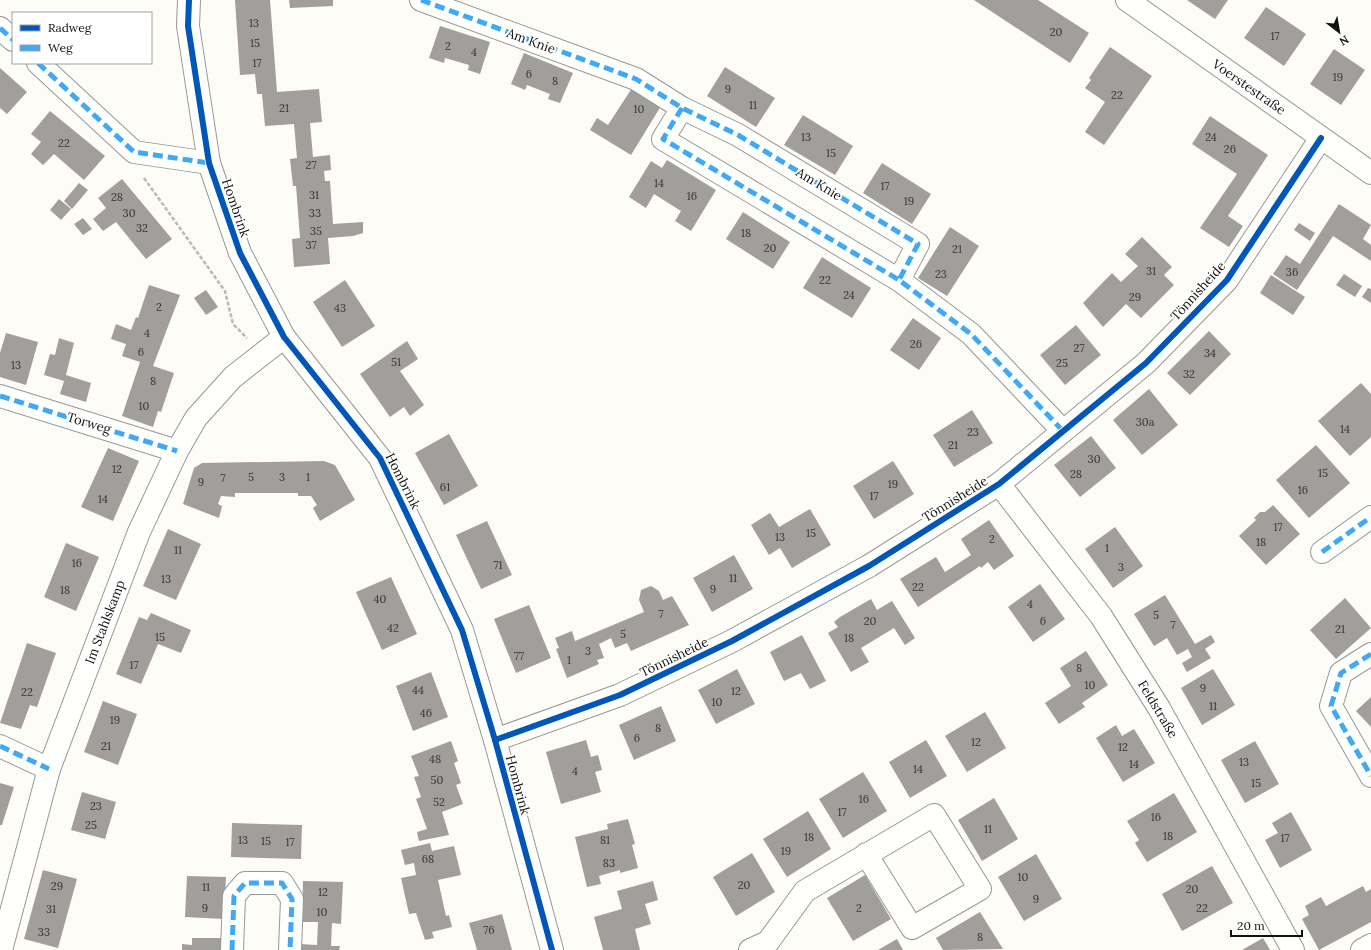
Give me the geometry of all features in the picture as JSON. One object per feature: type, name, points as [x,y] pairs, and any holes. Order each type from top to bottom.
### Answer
[{"type":"street","name":"Hombrink","points":[[189,0],[188,26],[210,163],[240,253],[284,337],[380,458],[462,630],[552,950]]},
{"type":"street","name":"Am Knie","points":[[421,0],[636,79],[682,108],[738,135],[918,244],[899,280]]},
{"type":"street","name":"Voerstestraße","points":[[1127,0],[1371,173]]},
{"type":"street","points":[[0,28],[12,39]]},
{"type":"street","points":[[39,64],[134,152],[210,163]]},
{"type":"street","points":[[682,108],[663,139],[899,280],[971,334],[1063,431]]},
{"type":"street","name":"Tönnisheide","points":[[494,740],[620,695],[732,641],[869,566],[999,484],[1146,363],[1227,280],[1321,138]]},
{"type":"street","name":"Im Stahlskamp","points":[[1,950],[6,904],[49,769],[139,532],[177,451],[196,418],[233,377],[284,337]]},
{"type":"street","name":"Torweg","points":[[0,396],[177,451]]},
{"type":"street","name":"Feldstraße","points":[[999,484],[1101,616],[1150,695],[1293,950]]},
{"type":"street","points":[[1322,552],[1371,517]]},
{"type":"street","points":[[1371,654],[1342,673],[1331,706],[1371,776]]},
{"type":"street","points":[[0,746],[49,769]]},
{"type":"street","points":[[750,950],[768,942],[805,891],[866,854],[934,815],[980,889],[912,928],[866,854]]},
{"type":"street","points":[[232,950],[234,896],[245,883],[282,883],[292,900],[290,950]]},
{"type":"street","points":[[1362,950],[1371,945]]},
{"type":"path","points":[[134,152],[137,167],[225,291],[233,324],[262,353]]},
{"type":"building","points":[[235,0],[270,0],[277,92],[319,89],[322,122],[310,123],[313,157],[330,155],[331,170],[324,171],[325,181],[330,181],[333,224],[363,222],[363,233],[353,236],[328,238],[330,264],[294,267],[292,239],[300,238],[296,186],[293,186],[290,159],[297,158],[294,124],[265,126],[262,94],[257,94],[255,74],[240,75]]},
{"type":"building","points":[[289,0],[333,0],[333,6],[290,8]]},
{"type":"building","points":[[974,0],[1038,0],[1089,33],[1070,63]]},
{"type":"building","points":[[1187,0],[1228,0],[1215,19]]},
{"type":"building","points":[[1266,7],[1306,34],[1284,66],[1244,38]]},
{"type":"building","points":[[440,26],[490,42],[480,74],[468,70],[469,65],[445,58],[444,63],[429,58]]},
{"type":"building","points":[[1110,47],[1152,76],[1104,145],[1085,132],[1105,102],[1085,88],[1091,80],[1089,78]]},
{"type":"building","points":[[1334,49],[1365,70],[1341,105],[1310,84]]},
{"type":"building","points":[[524,53],[573,73],[560,103],[548,99],[550,94],[527,85],[525,90],[511,84]]},
{"type":"building","points":[[725,67],[775,98],[756,127],[707,96]]},
{"type":"building","points":[[0,68],[27,92],[7,114],[0,108]]},
{"type":"building","points":[[632,88],[661,106],[631,155],[590,130],[597,118],[608,125]]},
{"type":"building","points":[[50,111],[105,156],[84,180],[54,154],[43,165],[31,154],[41,142],[31,134]]},
{"type":"building","points":[[803,115],[853,146],[835,175],[784,145]]},
{"type":"building","points":[[1210,116],[1268,155],[1228,216],[1243,226],[1229,247],[1200,228],[1237,174],[1192,144]]},
{"type":"building","points":[[667,160],[716,190],[691,231],[675,221],[681,211],[654,194],[646,208],[629,197],[651,161],[662,168]]},
{"type":"building","points":[[882,163],[931,194],[912,224],[863,193]]},
{"type":"building","points":[[122,179],[172,239],[146,259],[116,222],[103,231],[93,219],[106,208],[98,198]]},
{"type":"building","points":[[79,183],[88,190],[72,209],[64,201]]},
{"type":"building","points":[[59,199],[71,209],[61,220],[50,210]]},
{"type":"building","points":[[1339,204],[1371,225],[1363,239],[1371,245],[1371,261],[1333,236],[1297,290],[1273,274],[1286,255],[1300,264]]},
{"type":"building","points":[[743,212],[790,242],[773,269],[726,239]]},
{"type":"building","points":[[83,218],[92,229],[83,235],[74,224]]},
{"type":"building","points":[[1299,223],[1315,233],[1310,241],[1294,230]]},
{"type":"building","points":[[950,227],[979,246],[947,296],[918,278]]},
{"type":"building","points":[[1142,237],[1172,267],[1164,275],[1174,285],[1141,318],[1126,304],[1103,327],[1083,303],[1112,273],[1121,282],[1138,266],[1125,254]]},
{"type":"building","points":[[822,257],[871,288],[852,318],[803,288]]},
{"type":"building","points":[[1344,274],[1362,286],[1355,297],[1336,285]]},
{"type":"building","points":[[1271,275],[1305,297],[1293,315],[1260,293]]},
{"type":"building","points":[[345,280],[375,326],[342,347],[313,302]]},
{"type":"building","points":[[149,285],[180,295],[153,366],[174,373],[161,412],[158,411],[153,427],[122,416],[140,362],[122,356],[126,344],[111,339],[116,324],[131,330],[136,317],[138,318]]},
{"type":"building","points":[[1368,288],[1371,289],[1371,303],[1362,297]]},
{"type":"building","points":[[206,290],[218,307],[206,315],[194,298]]},
{"type":"building","points":[[913,318],[941,338],[919,370],[890,350]]},
{"type":"building","points":[[1076,325],[1101,355],[1065,385],[1040,355]]},
{"type":"building","points":[[1209,331],[1231,354],[1190,395],[1167,373]]},
{"type":"building","points":[[6,333],[38,342],[26,385],[0,377],[0,353]]},
{"type":"building","points":[[59,338],[74,343],[66,375],[91,383],[86,402],[60,394],[64,381],[44,375],[50,354],[55,355]]},
{"type":"building","points":[[407,341],[418,359],[400,371],[424,405],[410,416],[404,407],[390,417],[360,374]]},
{"type":"building","points":[[1361,383],[1371,394],[1371,437],[1350,456],[1318,421]]},
{"type":"building","points":[[1149,389],[1178,425],[1142,455],[1113,420]]},
{"type":"building","points":[[972,410],[993,443],[954,467],[933,435]]},
{"type":"building","points":[[449,434],[478,486],[444,505],[415,453]]},
{"type":"building","points":[[1091,436],[1116,468],[1080,497],[1054,465]]},
{"type":"building","points":[[1316,445],[1350,483],[1309,518],[1276,480]]},
{"type":"building","points":[[108,448],[139,461],[113,521],[81,507]]},
{"type":"building","points":[[324,461],[335,465],[355,500],[320,521],[313,508],[317,505],[311,496],[298,496],[298,493],[235,493],[235,497],[221,496],[218,504],[222,506],[219,518],[183,504],[194,468],[202,463]]},
{"type":"building","points":[[893,461],[914,494],[874,519],[853,486]]},
{"type":"building","points":[[1273,505],[1300,534],[1266,565],[1239,536],[1256,520],[1254,518],[1260,512],[1265,512]]},
{"type":"building","points":[[810,509],[831,545],[792,568],[780,548],[769,555],[751,525],[770,513],[779,527]]},
{"type":"building","points":[[989,520],[1014,556],[994,570],[988,562],[981,568],[980,566],[918,607],[900,579],[936,557],[945,572],[971,555],[961,539]]},
{"type":"building","points":[[487,521],[512,575],[481,589],[456,535]]},
{"type":"building","points":[[1115,527],[1143,566],[1113,588],[1085,549]]},
{"type":"building","points":[[168,529],[201,544],[176,600],[143,586]]},
{"type":"building","points":[[66,543],[99,557],[76,611],[44,597]]},
{"type":"building","points":[[734,555],[753,589],[712,612],[693,578]]},
{"type":"building","points":[[391,577],[417,634],[382,650],[356,592]]},
{"type":"building","points":[[1040,584],[1065,619],[1033,642],[1008,607]]},
{"type":"building","points":[[651,586],[659,591],[663,600],[672,596],[689,625],[631,651],[627,643],[615,648],[611,638],[599,644],[604,658],[597,660],[599,664],[567,678],[556,649],[559,648],[555,638],[572,631],[575,641],[644,612],[639,600],[641,590]]},
{"type":"building","points":[[1165,595],[1195,644],[1211,635],[1215,642],[1205,649],[1211,658],[1187,672],[1182,663],[1192,657],[1188,649],[1177,655],[1167,638],[1154,646],[1134,614]]},
{"type":"building","points":[[1345,598],[1371,628],[1336,659],[1310,630]]},
{"type":"building","points":[[871,599],[877,610],[892,601],[915,638],[905,645],[894,628],[861,648],[869,662],[851,672],[828,633],[838,627],[834,622],[840,617]]},
{"type":"building","points":[[529,605],[551,658],[516,673],[494,619]]},
{"type":"building","points":[[151,613],[191,630],[181,653],[158,644],[141,684],[116,674],[139,617],[147,620]]},
{"type":"building","points":[[802,635],[826,681],[810,689],[801,673],[784,681],[770,652]]},
{"type":"building","points":[[27,643],[56,653],[37,707],[30,705],[21,729],[0,723]]},
{"type":"building","points":[[1086,651],[1108,685],[1082,703],[1085,707],[1059,724],[1045,703],[1071,686],[1060,668]]},
{"type":"building","points":[[737,669],[755,704],[716,724],[698,690]]},
{"type":"building","points":[[1213,669],[1235,705],[1202,725],[1181,688]]},
{"type":"building","points":[[431,672],[448,717],[413,731],[396,686]]},
{"type":"building","points":[[1371,697],[1371,727],[1356,711]]},
{"type":"building","points":[[103,701],[137,714],[118,765],[84,752]]},
{"type":"building","points":[[661,706],[676,741],[634,760],[619,725]]},
{"type":"building","points":[[985,712],[1006,748],[967,772],[945,736]]},
{"type":"building","points":[[1116,725],[1122,736],[1134,729],[1155,763],[1123,782],[1096,738]]},
{"type":"building","points":[[586,740],[591,757],[598,755],[602,770],[595,772],[601,792],[561,804],[546,752]]},
{"type":"building","points":[[926,740],[947,776],[910,798],[889,762]]},
{"type":"building","points":[[451,741],[458,761],[454,763],[461,783],[456,785],[463,804],[442,812],[449,835],[419,841],[417,832],[427,829],[416,799],[421,797],[414,777],[419,776],[411,756]]},
{"type":"building","points":[[1255,741],[1279,784],[1245,803],[1221,760]]},
{"type":"building","points":[[863,772],[887,811],[843,838],[819,799]]},
{"type":"building","points":[[0,783],[14,787],[2,825],[0,825]]},
{"type":"building","points":[[82,792],[116,802],[105,839],[71,830]]},
{"type":"building","points":[[1174,793],[1197,832],[1147,862],[1135,843],[1139,840],[1127,821]]},
{"type":"building","points":[[994,798],[1018,839],[982,861],[958,820]]},
{"type":"building","points":[[808,811],[831,849],[787,877],[763,839]]},
{"type":"building","points":[[1291,812],[1312,850],[1280,868],[1265,840],[1278,833],[1272,823]]},
{"type":"building","points":[[628,819],[635,844],[632,845],[638,868],[620,873],[620,870],[599,876],[601,884],[587,887],[575,837],[608,829],[607,824]]},
{"type":"building","points":[[232,823],[302,825],[301,859],[231,857]]},
{"type":"building","points":[[430,843],[432,851],[454,846],[461,875],[438,880],[446,916],[449,915],[452,927],[432,932],[434,938],[425,940],[416,913],[409,914],[401,878],[416,875],[414,863],[405,865],[401,850]]},
{"type":"building","points":[[752,853],[775,892],[736,916],[713,877]]},
{"type":"building","points":[[1036,854],[1062,899],[1024,921],[998,877]]},
{"type":"building","points":[[1212,866],[1233,903],[1182,931],[1162,894]]},
{"type":"building","points":[[43,870],[77,879],[58,948],[24,939]]},
{"type":"building","points":[[865,875],[891,919],[853,941],[827,898]]},
{"type":"building","points":[[187,876],[226,877],[224,919],[185,917]]},
{"type":"building","points":[[303,881],[343,882],[341,924],[332,923],[331,946],[340,946],[339,950],[300,950],[300,944],[317,945],[318,922],[302,922]]},
{"type":"building","points":[[653,881],[658,900],[645,904],[651,924],[635,929],[640,950],[603,950],[594,917],[622,909],[617,891]]},
{"type":"building","points":[[1363,886],[1366,892],[1371,889],[1371,922],[1319,950],[1302,919],[1309,915],[1305,906],[1321,897],[1326,906]]},
{"type":"building","points":[[980,912],[1003,949],[943,950],[936,938]]},
{"type":"building","points":[[502,914],[512,950],[477,950],[469,923]]},
{"type":"building","points":[[192,938],[222,938],[222,950],[182,950],[182,944],[192,945]]},
{"type":"building","points":[[1263,938],[1270,950],[1242,950]]},
{"type":"building","points":[[897,939],[903,950],[878,950]]},
{"type":"marked path","points":[[421,0],[636,79],[682,108],[738,135],[918,244],[899,280],[971,334],[1063,431]]},
{"type":"marked path","points":[[0,28],[12,39]]},
{"type":"marked path","points":[[39,64],[134,152],[209,163]]},
{"type":"marked path","points":[[682,108],[663,139],[899,280]]},
{"type":"marked path","points":[[0,396],[177,451]]},
{"type":"marked path","points":[[1322,552],[1371,517]]},
{"type":"marked path","points":[[1371,654],[1341,673],[1331,706],[1371,776]]},
{"type":"marked path","points":[[0,746],[49,769]]},
{"type":"marked path","points":[[232,950],[234,896],[245,883],[282,883],[292,899],[290,950]]},
{"type":"cycle path","points":[[189,0],[188,26],[209,163],[240,253],[284,337],[380,458],[462,630],[495,740],[552,950]]},
{"type":"cycle path","points":[[495,740],[620,695],[732,641],[869,566],[999,484],[1146,363],[1227,280],[1321,138]]}]
